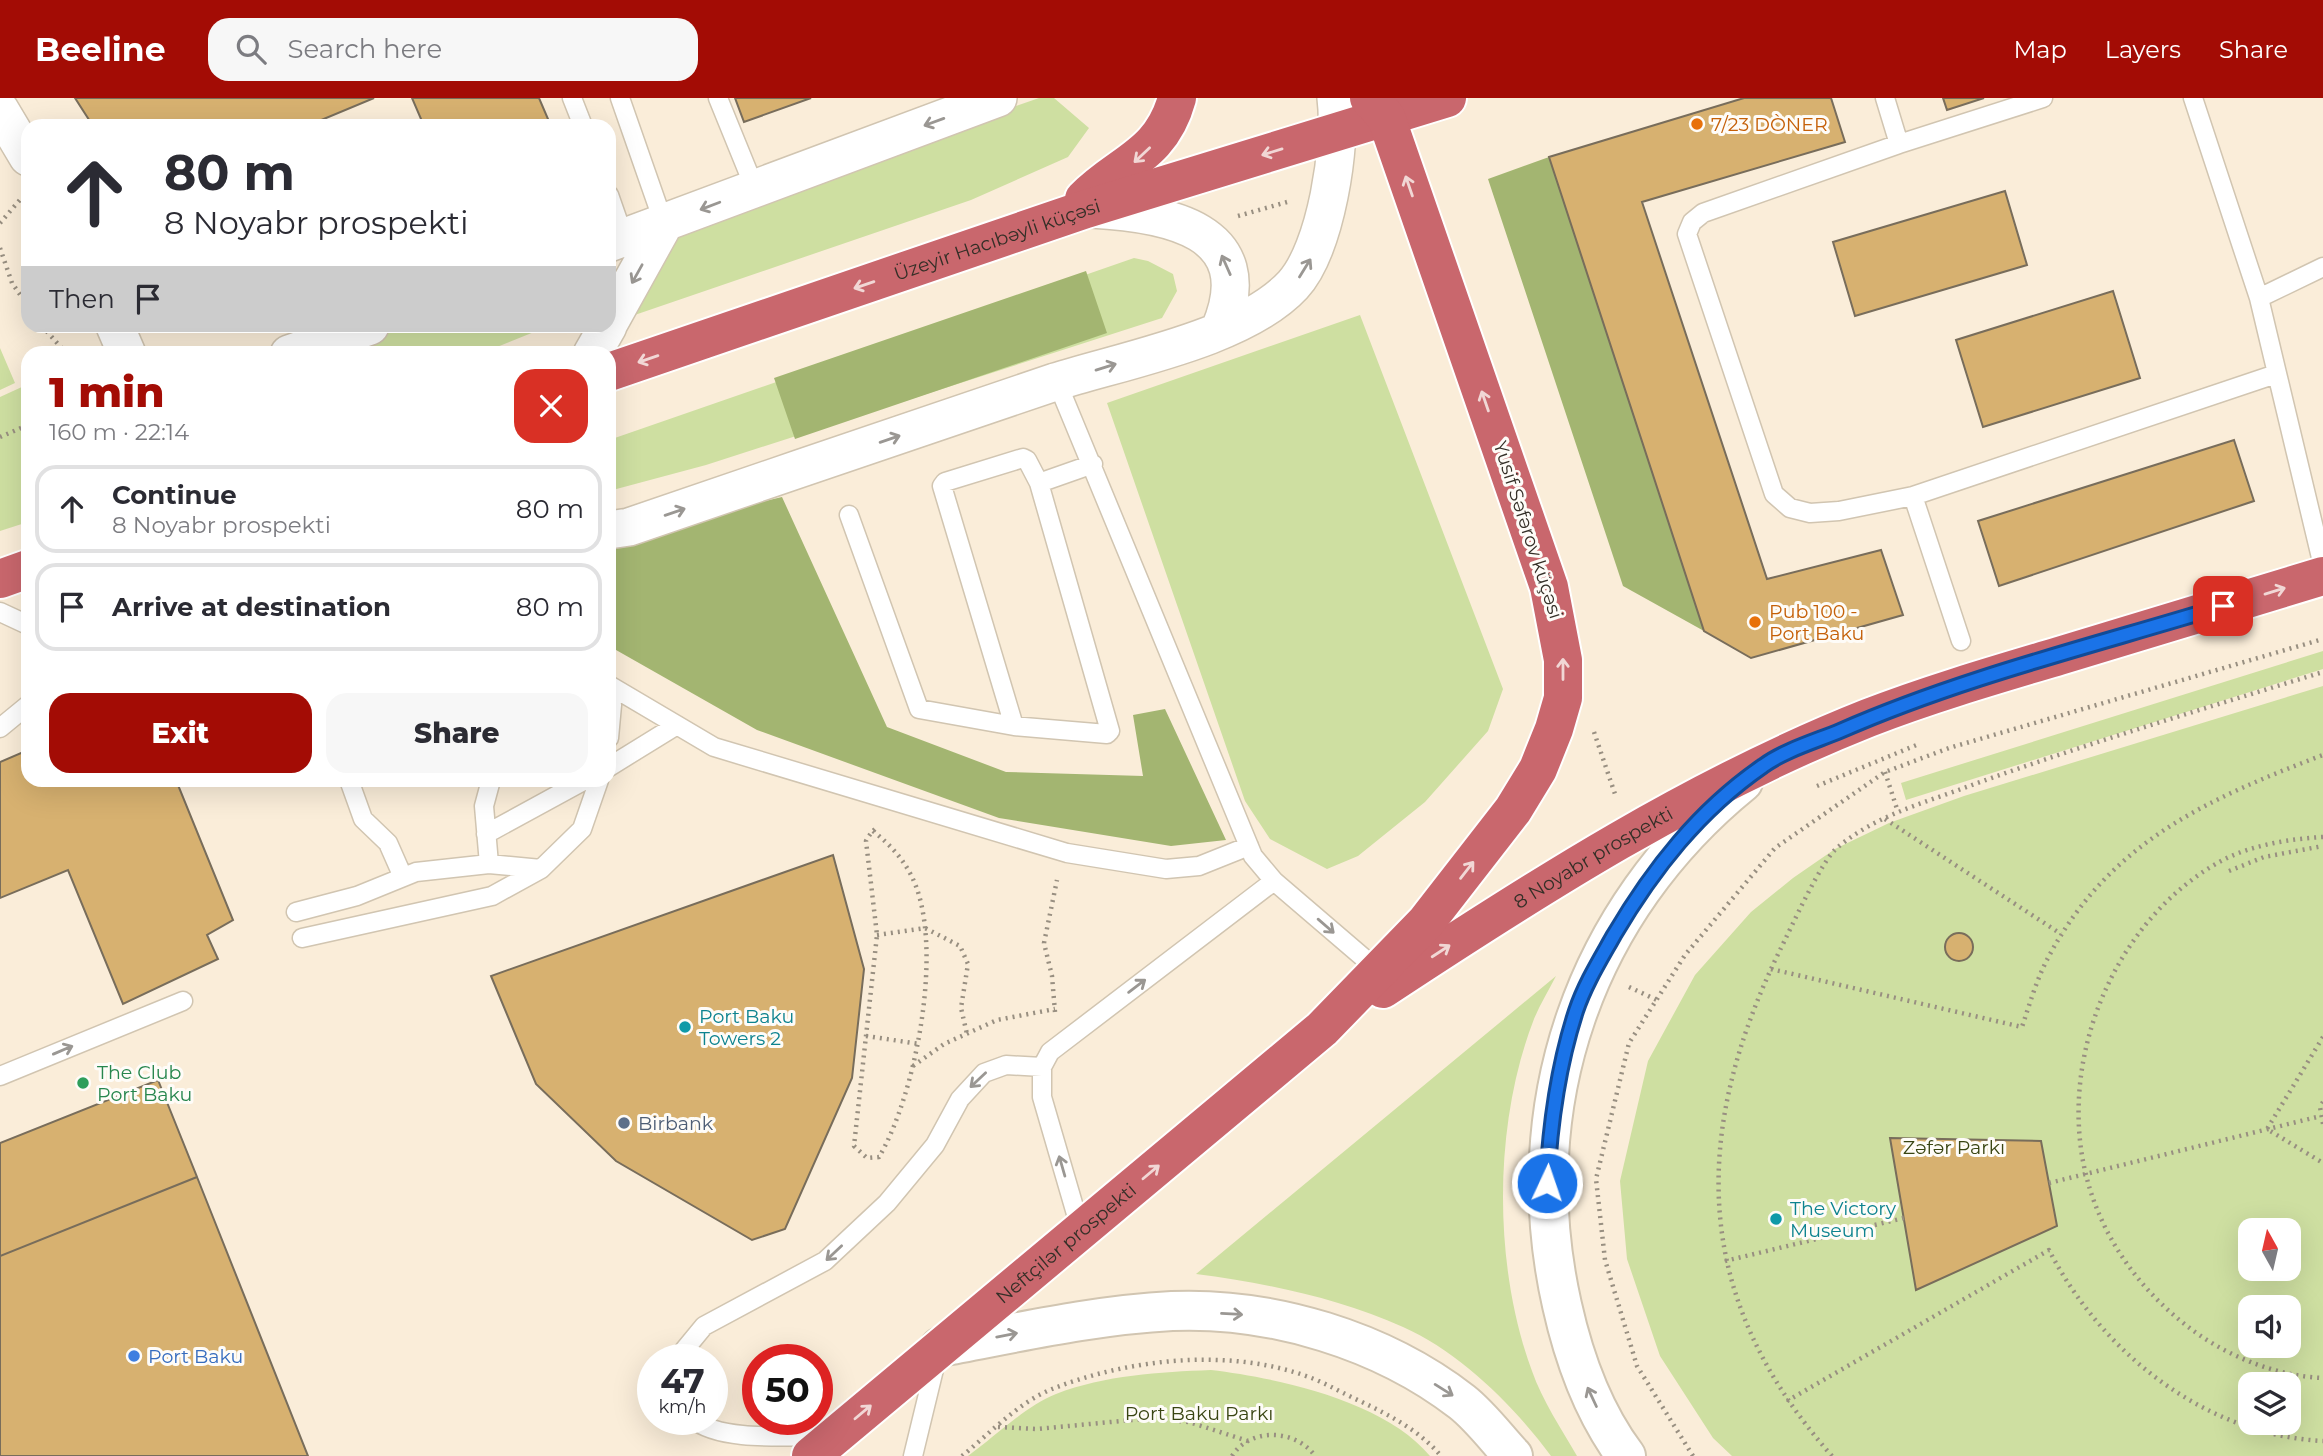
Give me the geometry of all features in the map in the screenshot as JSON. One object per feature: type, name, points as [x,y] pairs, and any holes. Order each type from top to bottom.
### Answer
[{"type":"highway","points":[[1077,212],[1092,190],[1130,166],[1156,141],[1173,113],[1177,98]]},
{"type":"highway","name":"Üzeyir Hacıbəyli küçəsi","points":[[616,370],[1077,212],[1337,115],[1447,98]]},
{"type":"highway","name":"Yusif Səfərov küçəsi","points":[[1322,1029],[1426,922],[1513,810],[1538,769],[1563,698],[1563,660],[1559,628],[1541,559],[1377,107]]},
{"type":"highway","points":[[0,579],[21,572]]},
{"type":"highway","name":"8 Noyabr prospekti","points":[[1322,1029],[1461,938],[1630,836],[1765,764],[1868,718],[1975,682],[2323,576]]},
{"type":"highway","name":"Neftçilər prospekti","points":[[823,1446],[1322,1029]]},
{"type":"main road","points":[[1626,1456],[1613,1438],[1588,1391],[1560,1294],[1555,1271],[1547,1183],[1551,1118],[1576,1011],[1594,970],[1645,883],[1686,833],[1765,764]]},
{"type":"main road","points":[[940,1347],[1064,1324],[1172,1311],[1258,1316],[1336,1335],[1406,1367],[1463,1403],[1513,1456]]},
{"type":"street","points":[[617,241],[998,98]]},
{"type":"street","points":[[0,110],[21,145]]},
{"type":"street","points":[[616,529],[629,527],[1220,329],[1262,311],[1294,284],[1315,252],[1326,220],[1337,115]]},
{"type":"street","points":[[1077,212],[1137,211],[1171,219],[1206,237],[1221,254],[1231,278],[1231,303],[1220,329]]},
{"type":"street","points":[[616,310],[664,224]]},
{"type":"street","points":[[312,346],[350,333]]},
{"type":"lane","points":[[572,98],[580,119]]},
{"type":"lane","points":[[620,98],[664,224]]},
{"type":"lane","points":[[719,98],[755,189]]},
{"type":"lane","points":[[1885,98],[1899,144]]},
{"type":"lane","points":[[2043,98],[1899,144],[1703,213],[1692,222],[1687,234],[1774,494],[1790,508],[1810,513],[1839,511],[1913,496],[2276,374]]},
{"type":"lane","points":[[2193,98],[2259,299],[2323,566]]},
{"type":"lane","points":[[2259,299],[2323,267]]},
{"type":"lane","points":[[1057,382],[1253,856],[1275,881],[1379,971]]},
{"type":"lane","points":[[849,515],[919,709],[1014,726],[1107,734],[1111,731],[1039,483],[1027,460],[1023,458],[945,482],[942,486],[1014,726]]},
{"type":"lane","points":[[1039,483],[1093,464]]},
{"type":"lane","points":[[1913,496],[1961,641]]},
{"type":"lane","points":[[0,612],[21,622]]},
{"type":"lane","points":[[616,689],[714,747],[1067,853],[1166,869],[1199,866],[1249,846]]},
{"type":"lane","points":[[0,728],[21,711]]},
{"type":"lane","points":[[616,763],[677,725]]},
{"type":"lane","points":[[352,787],[363,819],[388,844],[403,877]]},
{"type":"lane","points":[[489,787],[484,806],[489,864]]},
{"type":"lane","points":[[486,834],[573,787]]},
{"type":"lane","points":[[302,938],[492,896],[541,869],[582,829],[597,787]]},
{"type":"lane","points":[[296,912],[357,897],[416,872],[489,864],[541,869]]},
{"type":"lane","points":[[690,1344],[704,1326],[825,1261],[887,1203],[935,1145],[960,1099],[984,1073],[1006,1065],[1046,1059],[1275,881]]},
{"type":"lane","points":[[0,1076],[183,1001]]},
{"type":"lane","points":[[1046,1059],[1042,1097],[1081,1231]]},
{"type":"lane","points":[[913,1456],[940,1347]]},
{"type":"lane","points":[[728,1433],[823,1446]]},
{"type":"path","points":[[1206,237],[1230,219],[1328,190]]},
{"type":"path","points":[[0,223],[21,199]]},
{"type":"path","points":[[0,248],[12,283],[21,296]]},
{"type":"path","points":[[0,437],[21,428]]},
{"type":"path","points":[[1693,1456],[1637,1366],[1605,1260],[1596,1179],[1629,1043],[1685,955],[1775,848],[1885,772],[1949,748],[2323,639]]},
{"type":"path","points":[[1832,1456],[1787,1401],[1758,1352],[1725,1261],[1719,1220],[1718,1172],[1724,1115],[1749,1020],[1771,969],[1835,849],[1898,812],[2104,740],[2323,672]]},
{"type":"path","points":[[1592,725],[1630,836]]},
{"type":"path","points":[[1807,790],[1920,744]]},
{"type":"path","points":[[1771,969],[2022,1027],[2047,959],[2061,934],[2083,902],[2127,856],[2174,823],[2262,778],[2323,754]]},
{"type":"path","points":[[1885,772],[1898,812]]},
{"type":"path","points":[[873,831],[895,849],[913,878],[925,928],[920,1044],[893,1132],[879,1157],[867,1157],[854,1146],[877,934],[866,841],[873,831],[906,805]]},
{"type":"path","points":[[1885,818],[2061,934]]},
{"type":"path","points":[[2323,836],[2263,846],[2221,861],[2159,908],[2134,938],[2112,973],[2084,1055],[2079,1095],[2085,1174],[2098,1213],[2116,1249],[2139,1282],[2167,1311],[2199,1336],[2235,1355],[2272,1369],[2323,1378]]},
{"type":"path","points":[[2229,871],[2264,857],[2323,846]]},
{"type":"path","points":[[1046,1059],[1055,1009],[1052,976],[1044,943],[1053,892],[1067,853]]},
{"type":"path","points":[[877,934],[925,928],[960,946],[968,964],[961,1008],[967,1034]]},
{"type":"path","points":[[913,1066],[944,1044],[997,1020],[1055,1009]]},
{"type":"path","points":[[866,1036],[920,1044]]},
{"type":"path","points":[[2267,1129],[2323,1037]]},
{"type":"path","points":[[2323,1102],[2319,1107],[2323,1124]]},
{"type":"path","points":[[2049,1184],[2321,1116]]},
{"type":"path","points":[[2267,1129],[2323,1163]]},
{"type":"path","points":[[1725,1261],[1904,1218]]},
{"type":"path","points":[[1787,1401],[2049,1250],[2067,1285],[2103,1331],[2145,1371],[2215,1415],[2287,1439],[2323,1441]]},
{"type":"path","points":[[962,1456],[997,1427],[1050,1390],[1088,1378],[1161,1363],[1210,1360],[1264,1366],[1313,1378],[1392,1417],[1429,1442],[1441,1456]]},
{"type":"path","points":[[997,1427],[1037,1429],[1153,1419],[1189,1422],[1248,1441]]},
{"type":"path","points":[[1232,1456],[1248,1441],[1264,1435],[1281,1435],[1297,1440],[1315,1456]]},
{"type":"green space","points":[[1039,98],[1054,98],[1089,128],[1068,157],[971,200],[623,319],[672,242],[735,204]]},
{"type":"green space","points":[[1549,157],[1704,631],[1623,586],[1488,179]]},
{"type":"green space","points":[[1134,258],[1148,261],[1173,274],[1177,291],[1162,318],[706,465],[616,489],[616,438]]},
{"type":"green space","points":[[1086,271],[1107,333],[795,439],[774,378]]},
{"type":"green space","points":[[1360,315],[1503,689],[1488,731],[1425,802],[1358,856],[1327,869],[1270,839],[1245,801],[1107,403]]},
{"type":"green space","points":[[367,333],[532,333],[499,346],[329,346]]},
{"type":"green space","points":[[0,348],[15,383],[0,390]]},
{"type":"green space","points":[[21,387],[21,524],[0,531],[0,397]]},
{"type":"green space","points":[[782,497],[887,727],[1006,772],[1143,776],[1133,715],[1165,709],[1226,840],[1171,846],[999,818],[757,730],[616,650],[616,536]]},
{"type":"green space","points":[[2323,651],[2323,669],[1906,800],[1901,783]]},
{"type":"green space","name":"Zəfər Parkı","points":[[2323,686],[2323,1456],[1732,1456],[1713,1438],[1660,1356],[1627,1259],[1620,1181],[1648,1061],[1695,975],[1751,912],[1835,849],[1889,823],[1964,796]]},
{"type":"green space","points":[[1556,976],[1534,1019],[1511,1104],[1505,1149],[1505,1241],[1519,1330],[1532,1371],[1547,1404],[1577,1456],[1551,1456],[1521,1419],[1485,1383],[1445,1351],[1403,1327],[1354,1308],[1302,1293],[1196,1274]]},
{"type":"green space","name":"Port Baku Parkı","points":[[1211,1370],[1267,1379],[1329,1395],[1386,1420],[1430,1456],[968,1456],[1021,1414],[1056,1394],[1113,1379],[1152,1373]]},
{"type":"building","points":[[75,98],[374,98],[324,119],[88,119]]},
{"type":"building","points":[[412,98],[539,98],[548,119],[421,119]]},
{"type":"building","points":[[735,98],[811,98],[744,122]]},
{"type":"building","points":[[1744,98],[1831,98],[1845,142],[1642,202],[1767,579],[1881,550],[1903,615],[1751,658],[1704,631],[1549,157]]},
{"type":"building","points":[[1943,98],[1984,98],[1947,110]]},
{"type":"building","points":[[2005,191],[2027,265],[1855,316],[1833,242]]},
{"type":"building","points":[[2113,291],[2140,378],[1983,427],[1956,340]]},
{"type":"building","points":[[2234,440],[2254,501],[1999,586],[1978,521]]},
{"type":"building","points":[[21,753],[21,787],[179,787],[233,920],[207,935],[218,959],[123,1004],[68,870],[0,898],[0,762]]},
{"type":"building","name":"Port Baku Towers 2","points":[[833,855],[864,969],[852,1078],[785,1229],[752,1240],[616,1161],[536,1084],[491,976]]},
{"type":"building","points":[[1959,933],[1969,937],[1973,947],[1969,957],[1959,961],[1949,957],[1945,947],[1949,937]]},
{"type":"building","points":[[158,1080],[197,1177],[0,1256],[0,1143]]},
{"type":"building","points":[[1890,1138],[2041,1141],[2057,1226],[1916,1290]]},
{"type":"building","name":"Port Baku","points":[[197,1177],[308,1456],[0,1456],[0,1256]]},
{"type":"place","name":"7/23 DÒNER","points":[[1697,124]]},
{"type":"place","name":"Pub 100 - Port Baku","points":[[1755,622]]},
{"type":"place","name":"Port Baku Towers 2","points":[[685,1027]]},
{"type":"place","name":"The Club Port Baku","points":[[83,1083]]},
{"type":"place","name":"Birbank","points":[[624,1123]]},
{"type":"place","name":"The Victory Museum","points":[[1776,1219]]},
{"type":"place","name":"Port Baku","points":[[134,1356]]},
{"type":"route","points":[[1547,1183],[1551,1118],[1576,1011],[1594,970],[1645,883],[1686,833],[1721,800],[1765,764],[1868,718],[1975,682],[2223,606]]}]
